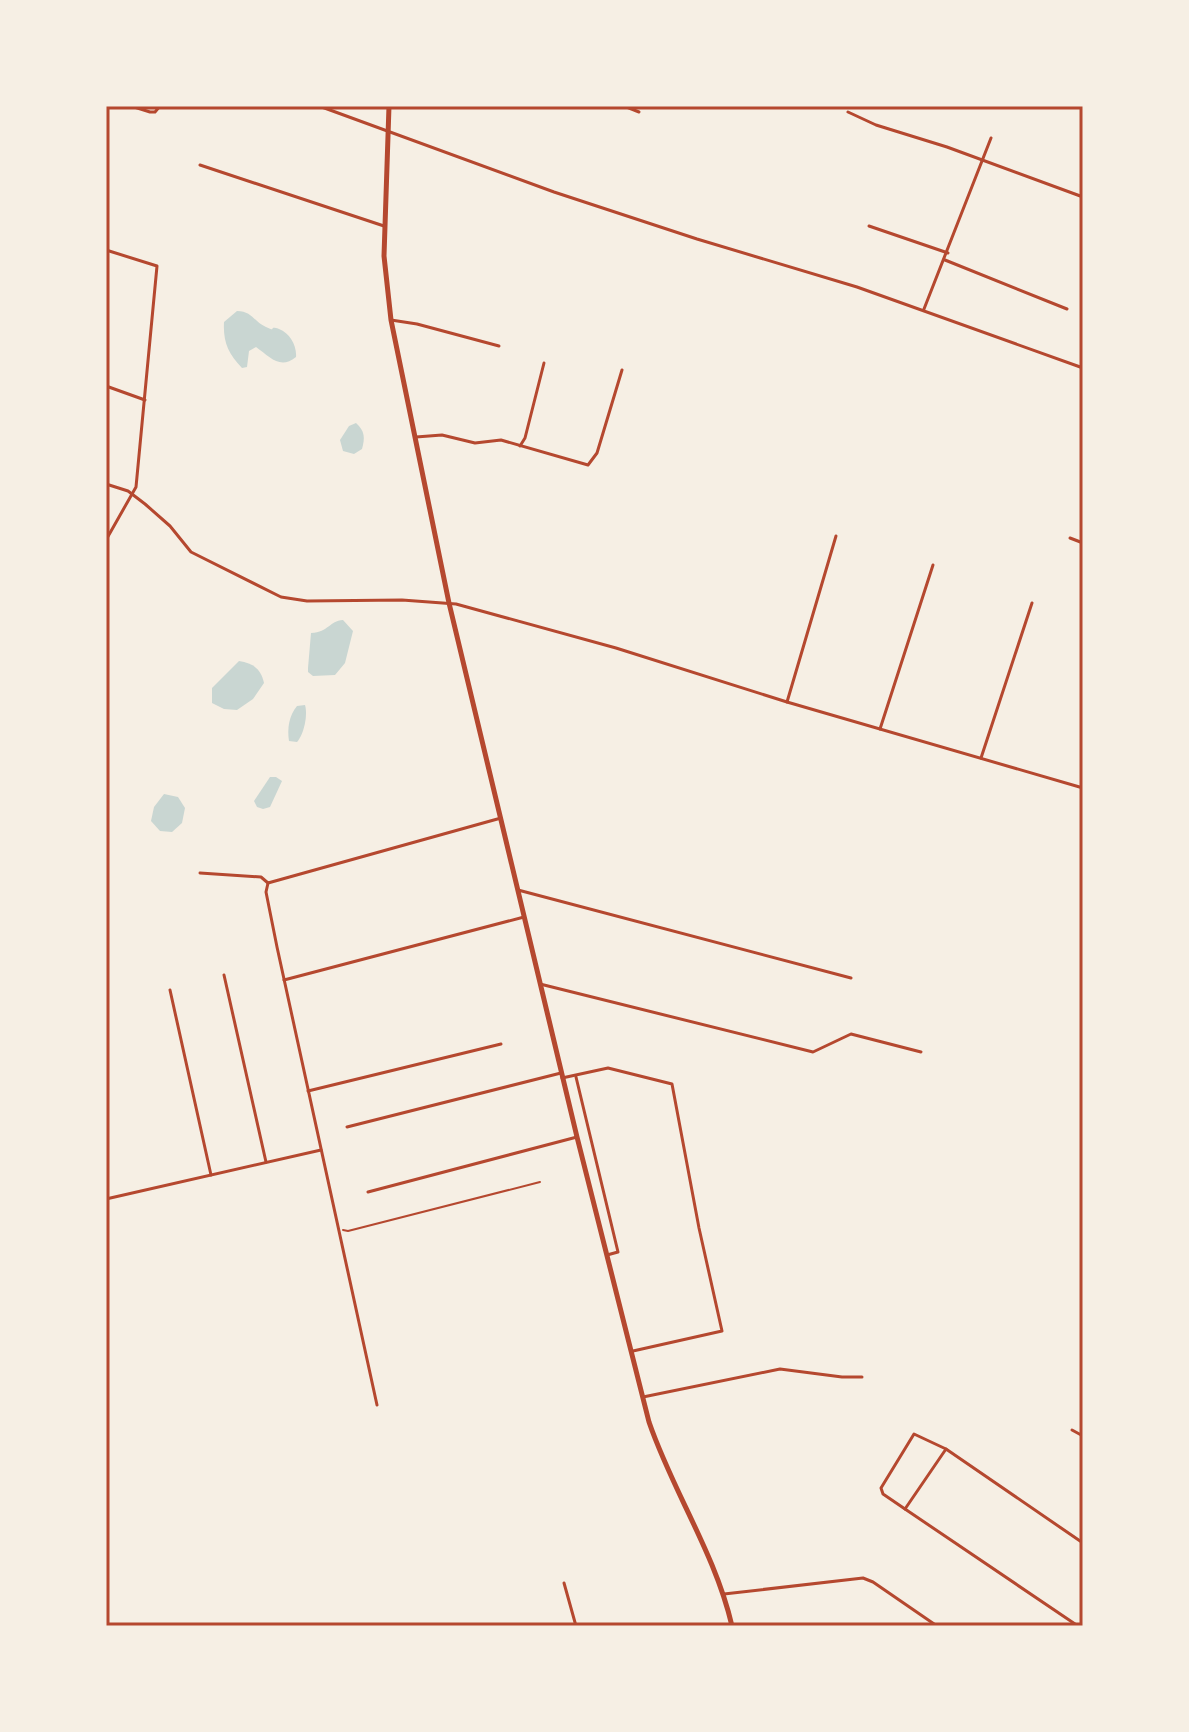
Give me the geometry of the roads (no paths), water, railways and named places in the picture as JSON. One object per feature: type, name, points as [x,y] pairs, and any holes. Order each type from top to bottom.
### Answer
[{"type":"main road","points":[[389,106],[385,276],[391,320],[449,603],[577,1137],[643,1397],[661,1457],[709,1553],[732,1626]]},
{"type":"street","points":[[131,106],[150,112],[160,107]]},
{"type":"street","points":[[319,106],[554,192],[924,309],[933,315],[1083,368]]},
{"type":"street","points":[[624,106],[639,112]]},
{"type":"street","points":[[848,112],[876,125],[982,159],[1083,197]]},
{"type":"street","points":[[924,309],[991,138]]},
{"type":"street","points":[[200,165],[384,226]]},
{"type":"street","points":[[869,226],[948,253]]},
{"type":"street","points":[[106,250],[157,266],[141,454],[132,495],[106,540]]},
{"type":"street","points":[[945,260],[1067,309]]},
{"type":"street","points":[[391,320],[499,346]]},
{"type":"street","points":[[520,446],[525,438],[544,363]]},
{"type":"street","points":[[416,437],[442,435],[475,443],[501,440],[588,465],[597,453],[622,370]]},
{"type":"street","points":[[106,386],[145,400]]},
{"type":"street","points":[[106,484],[132,495],[170,526],[191,552],[281,597],[307,601],[449,603],[616,648],[787,702],[1083,788]]},
{"type":"street","points":[[787,702],[836,536]]},
{"type":"street","points":[[1070,538],[1083,543]]},
{"type":"street","points":[[880,729],[933,565]]},
{"type":"street","points":[[981,758],[1032,603]]},
{"type":"street","points":[[268,883],[501,818]]},
{"type":"street","points":[[200,873],[261,877],[268,883]]},
{"type":"street","points":[[268,883],[266,892],[277,947],[377,1405]]},
{"type":"street","points":[[518,890],[851,978]]},
{"type":"street","points":[[284,980],[524,917]]},
{"type":"street","points":[[224,975],[266,1162]]},
{"type":"street","points":[[540,984],[813,1052],[851,1034],[921,1052]]},
{"type":"street","points":[[170,990],[211,1175]]},
{"type":"street","points":[[308,1091],[501,1044]]},
{"type":"street","points":[[347,1127],[562,1075],[608,1068],[672,1084],[722,1331],[631,1352]]},
{"type":"street","points":[[575,1075],[618,1252],[607,1255]]},
{"type":"street","points":[[368,1192],[577,1137]]},
{"type":"street","points":[[106,1199],[321,1150]]},
{"type":"street","points":[[643,1397],[780,1369],[862,1377]]},
{"type":"street","points":[[1072,1430],[1083,1436]]},
{"type":"street","points":[[1078,1626],[883,1494],[881,1488],[914,1434],[946,1449],[1083,1543]]},
{"type":"street","points":[[905,1509],[946,1449]]},
{"type":"street","points":[[723,1594],[863,1578],[937,1626]]},
{"type":"street","points":[[564,1583],[576,1626]]}]
